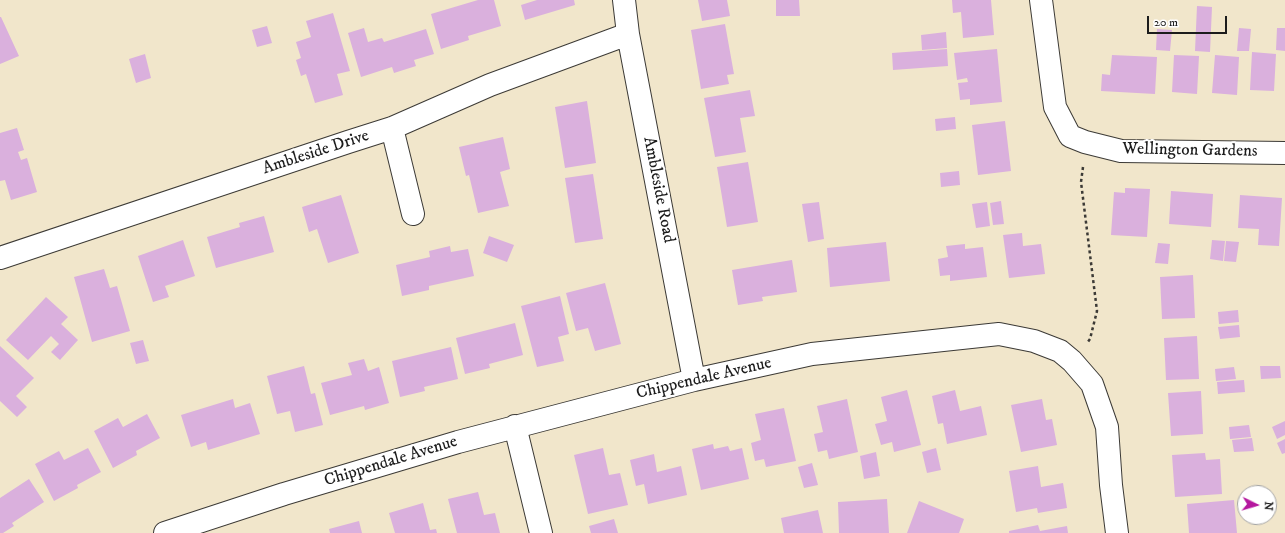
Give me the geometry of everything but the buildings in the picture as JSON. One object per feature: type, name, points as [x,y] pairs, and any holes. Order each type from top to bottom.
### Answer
[{"type":"street","name":"Ambleside Road","points":[[624,0],[628,34],[694,380]]},
{"type":"street","name":"Wellington Gardens","points":[[1040,0],[1055,107],[1070,136],[1085,142],[1121,151],[1285,153]]},
{"type":"street","name":"Ambleside Drive","points":[[0,258],[392,128],[490,85],[628,34]]},
{"type":"street","points":[[392,128],[413,214]]},
{"type":"street","name":"Chippendale Avenue","points":[[167,533],[284,494],[450,444],[694,380],[812,354],[999,334],[1034,341],[1060,351],[1072,361],[1092,384],[1107,427],[1111,485],[1117,533]]},
{"type":"street","points":[[515,426],[541,533]]},
{"type":"path","points":[[1072,361],[1090,339],[1097,311],[1081,182],[1085,142]]}]
